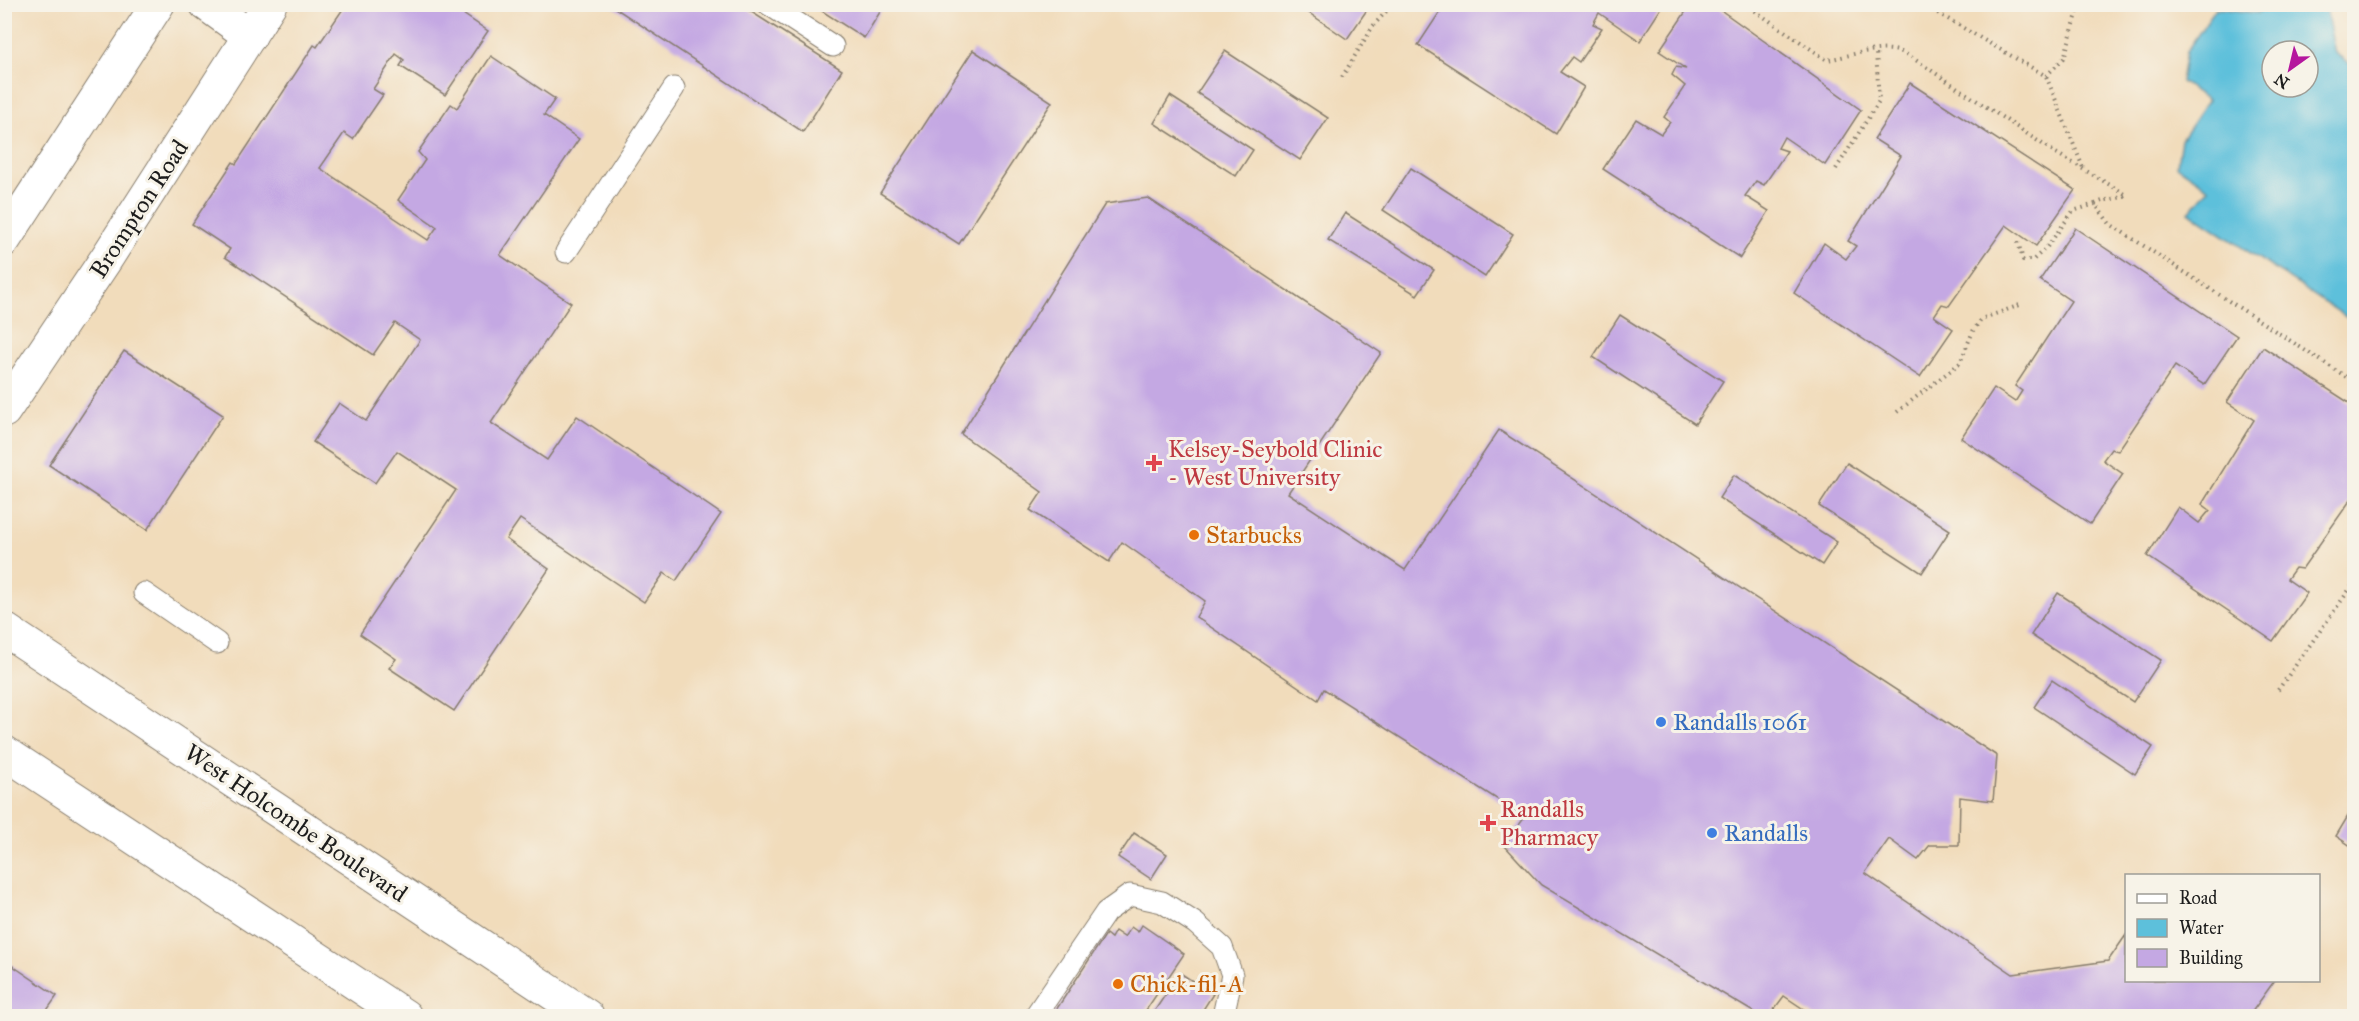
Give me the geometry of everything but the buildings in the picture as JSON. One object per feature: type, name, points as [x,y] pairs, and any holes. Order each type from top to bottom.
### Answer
[{"type":"main road","points":[[4,240],[158,4]]},
{"type":"main road","points":[[206,4],[250,36]]},
{"type":"main road","name":"Brompton Road","points":[[4,411],[270,4]]},
{"type":"main road","name":"West Holcombe Boulevard","points":[[4,629],[587,1017]]},
{"type":"main road","points":[[4,752],[405,1017]]},
{"type":"lane","points":[[768,4],[833,46]]},
{"type":"lane","points":[[566,252],[674,88]]},
{"type":"lane","points":[[144,593],[217,643]]},
{"type":"lane","points":[[1035,1017],[1106,912],[1130,895],[1162,902],[1195,923],[1222,947],[1232,975],[1223,1017]]},
{"type":"path","points":[[1342,77],[1373,26],[1393,4]]},
{"type":"path","points":[[1745,4],[1827,60],[1876,51],[1898,50],[2084,170],[2127,195],[2117,200],[2105,199],[2073,211],[2047,247],[2033,260],[2024,260],[2018,242]]},
{"type":"path","points":[[1922,4],[2046,76],[2084,170]]},
{"type":"path","points":[[2046,76],[2064,58],[2080,4]]},
{"type":"path","points":[[1836,169],[1879,101],[1876,51]]},
{"type":"path","points":[[2095,204],[2110,224],[2355,382]]},
{"type":"path","points":[[1897,412],[1960,363],[1973,331],[1981,319],[2020,305]]},
{"type":"path","points":[[2278,690],[2355,583]]},
{"type":"water","points":[[2264,5],[2325,5],[2335,53],[2354,67],[2354,322],[2189,212],[2209,188],[2177,166],[2181,140],[2208,100],[2181,82],[2186,52],[2216,8],[2258,13]]},
{"type":"place","name":"Kelsey-Seybold Clinic - West University","points":[[1154,463]]},
{"type":"place","name":"Starbucks","points":[[1194,535]]},
{"type":"place","name":"Randalls 1061","points":[[1661,722]]},
{"type":"place","name":"Randalls Pharmacy","points":[[1488,823]]},
{"type":"place","name":"Randalls","points":[[1712,833]]},
{"type":"place","name":"Chick-fil-A","points":[[1118,984]]}]
